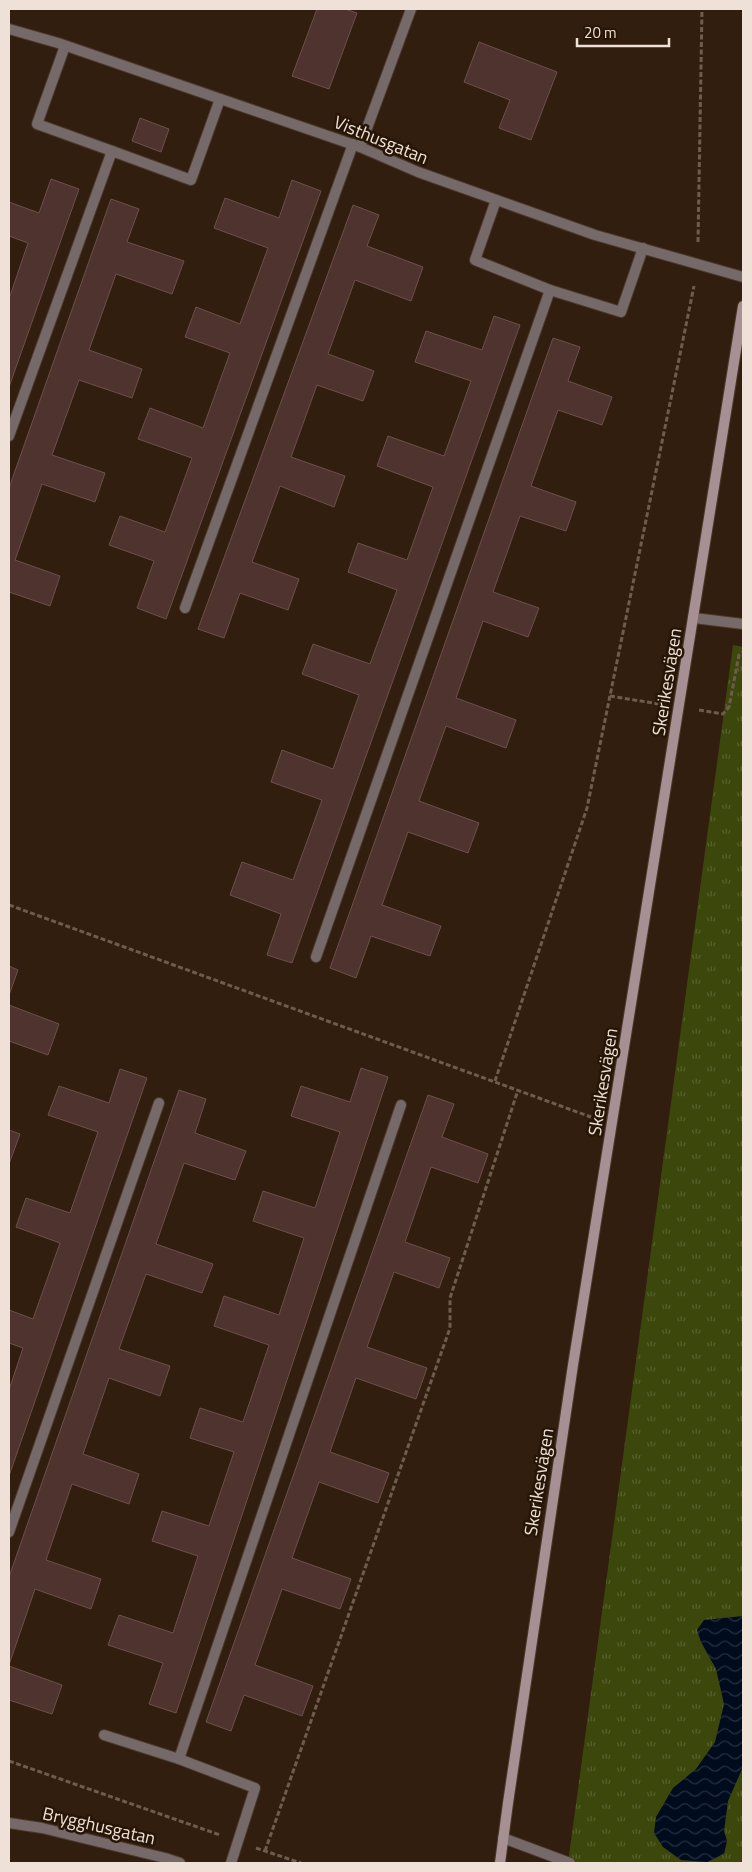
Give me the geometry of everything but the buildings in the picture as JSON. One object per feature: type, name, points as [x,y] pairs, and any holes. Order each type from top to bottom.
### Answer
[{"type":"street","points":[[185,608],[357,145],[411,9]]},
{"type":"street","name":"Visthusgatan","points":[[9,29],[65,46],[357,145],[418,172],[595,235],[743,277]]},
{"type":"street","points":[[65,46],[37,124],[191,180],[220,99]]},
{"type":"street","points":[[9,436],[112,152]]},
{"type":"street","points":[[496,200],[475,260],[550,290],[621,312],[643,248]]},
{"type":"street","points":[[316,957],[550,290]]},
{"type":"street","name":"Skerikesvägen","points":[[500,1863],[572,1375],[743,306]]},
{"type":"street","points":[[694,618],[743,624]]},
{"type":"street","points":[[9,1532],[159,1103]]},
{"type":"street","points":[[179,1760],[401,1105]]},
{"type":"street","points":[[104,1735],[255,1788],[231,1863]]},
{"type":"street","name":"Brygghusgatan","points":[[9,1823],[42,1828],[180,1863]]},
{"type":"street","points":[[503,1838],[570,1863]]},
{"type":"path","points":[[494,1081],[587,808],[689,309],[698,248],[702,9]]},
{"type":"path","points":[[9,906],[613,1125]]},
{"type":"path","points":[[265,1851],[450,1328],[450,1298],[518,1090]]},
{"type":"path","points":[[9,1761],[300,1863]]},
{"type":"green space","points":[[733,645],[743,647],[743,1863],[568,1863]]},
{"type":"water","points":[[743,1616],[743,1767],[728,1801],[724,1831],[727,1841],[724,1854],[707,1862],[681,1860],[663,1847],[654,1833],[656,1817],[673,1788],[696,1769],[715,1742],[724,1704],[716,1669],[701,1642],[697,1630],[704,1620]]}]
